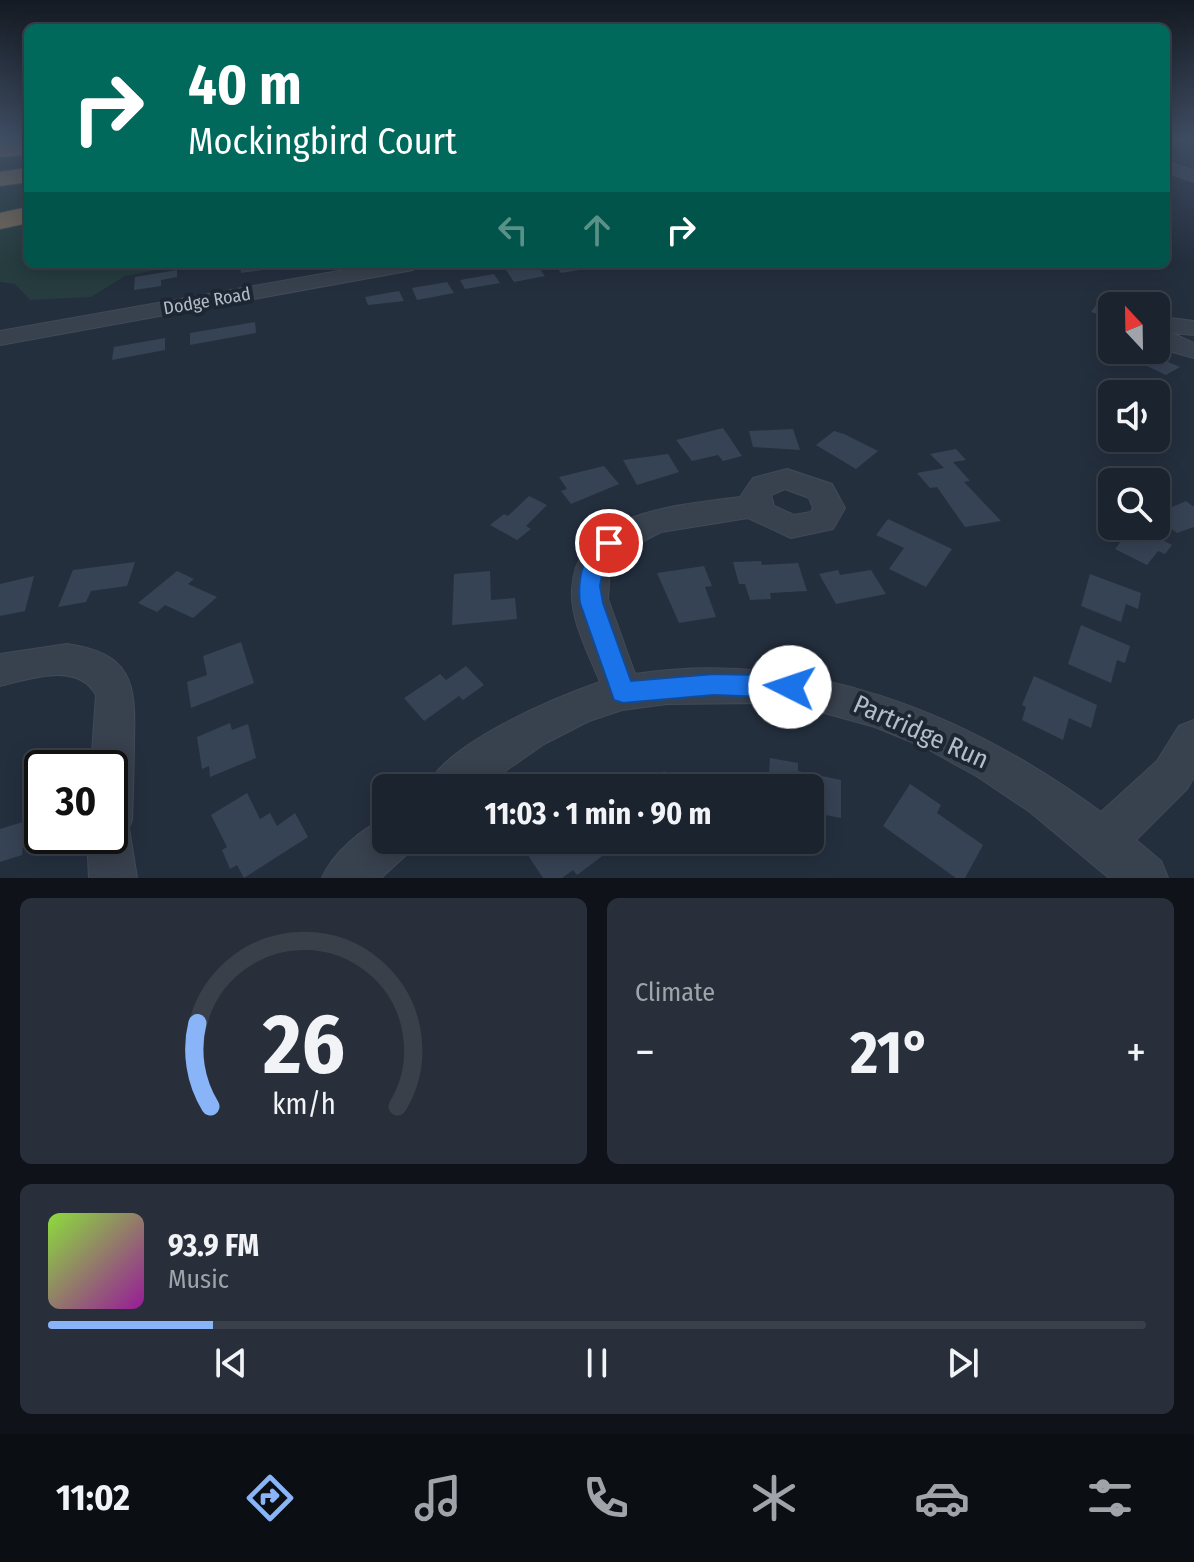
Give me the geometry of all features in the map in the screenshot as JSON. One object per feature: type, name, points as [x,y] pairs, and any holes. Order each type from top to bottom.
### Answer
[{"type":"highway","points":[[0,202],[24,199]]},
{"type":"highway","points":[[0,221],[24,216]]},
{"type":"street","name":"Dodge Road","points":[[0,338],[391,268]]},
{"type":"street","points":[[1194,328],[1170,325],[1157,332],[1170,344],[1194,351]]},
{"type":"street","points":[[623,692],[591,603],[589,586],[599,554],[625,532],[647,523],[756,506]]},
{"type":"street","points":[[0,670],[50,660],[96,665],[110,677],[116,694],[113,750]]},
{"type":"street","name":"Partridge Run","points":[[466,774],[514,738],[562,715],[623,692],[751,684],[790,687],[848,699],[900,717],[1004,769],[1103,841],[1144,878]]},
{"type":"street","points":[[1103,841],[1172,775],[1194,739]]},
{"type":"street","points":[[111,854],[113,878]]},
{"type":"street","points":[[346,878],[373,854]]},
{"type":"green space","points":[[0,181],[24,181],[24,268],[167,268],[125,276],[91,297],[30,300],[15,284],[0,282]]},
{"type":"building","points":[[240,268],[270,269],[241,273]]},
{"type":"building","points":[[539,268],[545,276],[514,282],[506,270]]},
{"type":"building","points":[[557,268],[592,268],[561,273]]},
{"type":"building","points":[[177,270],[177,277],[161,280],[161,286],[134,290],[135,277]]},
{"type":"building","points":[[494,274],[500,283],[465,289],[460,280]]},
{"type":"building","points":[[447,282],[454,293],[417,300],[412,288]]},
{"type":"building","points":[[399,291],[404,301],[368,305],[365,297]]},
{"type":"building","points":[[1098,303],[1098,314],[1091,312]]},
{"type":"building","points":[[255,322],[256,333],[190,345],[190,333]]},
{"type":"building","points":[[165,338],[165,350],[112,360],[114,347]]},
{"type":"building","points":[[1170,363],[1180,367],[1166,375],[1143,364]]},
{"type":"building","points":[[723,428],[742,456],[723,461],[718,455],[692,461],[676,440]]},
{"type":"building","points":[[793,429],[800,450],[753,447],[749,431]]},
{"type":"building","points":[[834,431],[878,451],[856,469],[816,445]]},
{"type":"building","points":[[956,449],[966,460],[953,462],[970,481],[964,482],[1001,521],[965,527],[937,487],[930,488],[917,473],[944,468],[930,454]]},
{"type":"building","points":[[668,454],[679,472],[637,485],[623,460]]},
{"type":"building","points":[[604,466],[619,484],[571,504],[561,491],[567,489],[559,477]]},
{"type":"building","points":[[529,496],[547,505],[526,526],[531,529],[517,540],[490,525],[504,514],[508,516]]},
{"type":"building","points":[[1186,501],[1194,507],[1194,527],[1177,533],[1170,528],[1170,508]]},
{"type":"building","points":[[888,519],[952,549],[926,587],[889,569],[904,548],[876,535]]},
{"type":"building","points":[[1122,540],[1162,540],[1172,545],[1165,554],[1158,551],[1147,565],[1115,549]]},
{"type":"building","points":[[761,561],[762,565],[798,563],[807,591],[770,593],[771,599],[750,600],[745,584],[739,584],[733,562]]},
{"type":"building","points":[[135,562],[127,586],[91,591],[86,602],[58,607],[73,570]]},
{"type":"building","points":[[704,566],[712,586],[705,587],[716,617],[679,623],[657,573]]},
{"type":"building","points":[[838,570],[840,575],[871,570],[886,594],[836,604],[819,574]]},
{"type":"building","points":[[177,571],[194,579],[188,584],[217,597],[193,618],[165,605],[157,612],[138,603]]},
{"type":"building","points":[[490,571],[491,600],[515,598],[517,619],[452,625],[454,574]]},
{"type":"building","points":[[1090,574],[1141,593],[1138,609],[1126,604],[1121,622],[1081,606]]},
{"type":"building","points":[[34,576],[25,611],[0,616],[0,584]]},
{"type":"building","points":[[1081,625],[1130,646],[1125,663],[1117,660],[1111,683],[1068,664]]},
{"type":"building","points":[[241,642],[254,683],[191,708],[187,682],[207,675],[203,656]]},
{"type":"building","points":[[466,666],[484,685],[463,700],[459,696],[424,721],[404,698],[440,674],[446,680]]},
{"type":"building","points":[[1034,676],[1097,705],[1091,728],[1069,718],[1063,740],[1022,720],[1026,707],[1022,705]]},
{"type":"building","points":[[230,723],[232,730],[248,724],[256,758],[210,777],[209,766],[202,769],[197,737]]},
{"type":"building","points":[[770,758],[798,763],[798,771],[812,774],[769,774]]},
{"type":"building","points":[[824,776],[841,780],[841,818],[824,815]]},
{"type":"building","points":[[910,784],[941,805],[937,813],[983,845],[965,878],[956,878],[883,826]]},
{"type":"building","points":[[247,793],[260,819],[270,813],[277,826],[295,813],[308,837],[244,878],[237,865],[230,869],[222,850],[227,847],[211,815]]},
{"type":"building","points":[[24,822],[22,855],[0,862],[0,829]]},
{"type":"building","points":[[527,854],[605,854],[577,875],[573,870],[562,878],[543,878]]},
{"type":"route","points":[[609,543],[592,569],[589,586],[591,603],[623,692],[714,684],[790,687]]}]
